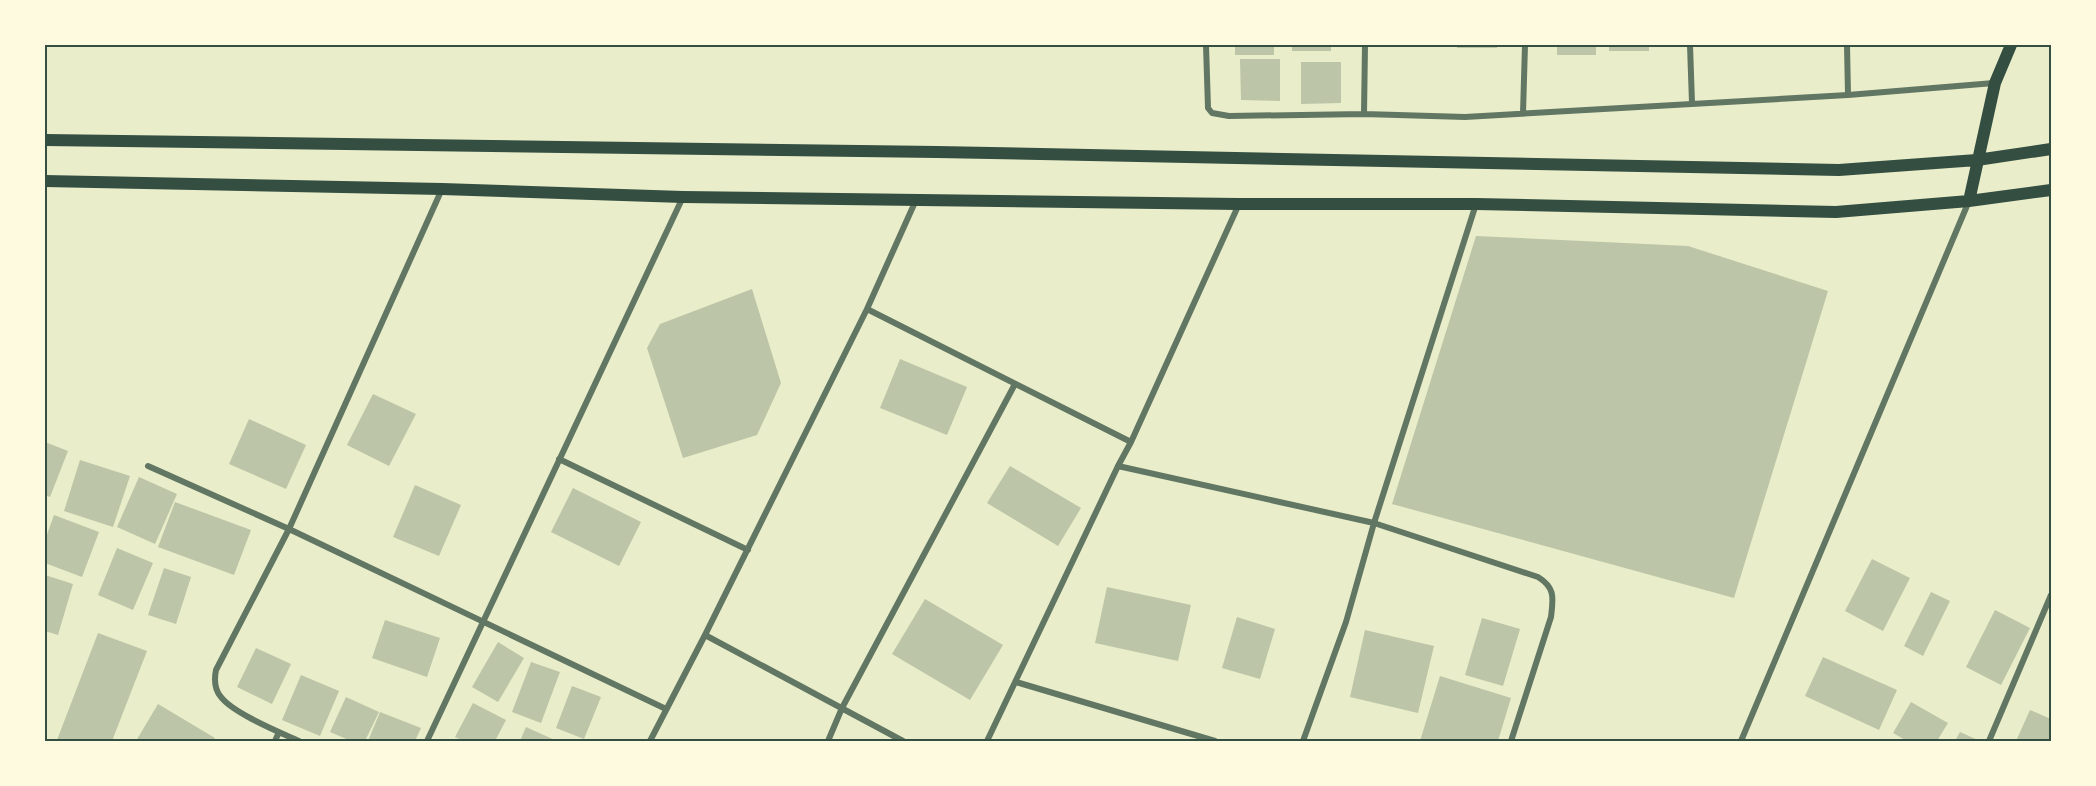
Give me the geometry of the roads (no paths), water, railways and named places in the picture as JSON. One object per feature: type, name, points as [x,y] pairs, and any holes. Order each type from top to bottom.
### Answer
[{"type":"main road","points":[[1969,201],[1995,83],[2011,45]]},
{"type":"main road","points":[[45,140],[937,152],[1839,170],[1977,160],[2051,149]]},
{"type":"main road","points":[[45,181],[442,189],[683,197],[1239,204],[1476,204],[1836,212],[1969,201],[2051,190]]},
{"type":"street","points":[[1206,45],[1208,108],[1212,113],[1229,116],[1364,114],[1465,117],[1848,95],[1995,83]]},
{"type":"street","points":[[1364,114],[1365,45]]},
{"type":"street","points":[[1523,113],[1525,45]]},
{"type":"street","points":[[1690,45],[1692,103]]},
{"type":"street","points":[[1847,45],[1848,95]]},
{"type":"street","points":[[299,741],[229,705],[221,698],[214,682],[216,670],[289,529],[442,189]]},
{"type":"street","points":[[427,741],[683,197]]},
{"type":"street","points":[[650,741],[705,636],[867,309],[917,199]]},
{"type":"street","points":[[1741,741],[1969,201]]},
{"type":"street","points":[[987,741],[1131,442],[1239,204]]},
{"type":"street","points":[[1303,741],[1346,622],[1374,523],[1476,204]]},
{"type":"street","points":[[867,309],[1131,442]]},
{"type":"street","points":[[828,741],[842,708],[1015,384]]},
{"type":"street","points":[[558,459],[748,550]]},
{"type":"street","points":[[148,466],[289,529],[666,709]]},
{"type":"street","points":[[1118,466],[1374,523],[1539,577],[1546,582],[1554,596],[1551,617],[1510,741]]},
{"type":"street","points":[[1989,741],[2051,595]]},
{"type":"street","points":[[705,636],[903,741]]},
{"type":"street","points":[[1016,682],[1215,741]]},
{"type":"street","points":[[275,741],[279,732]]}]
